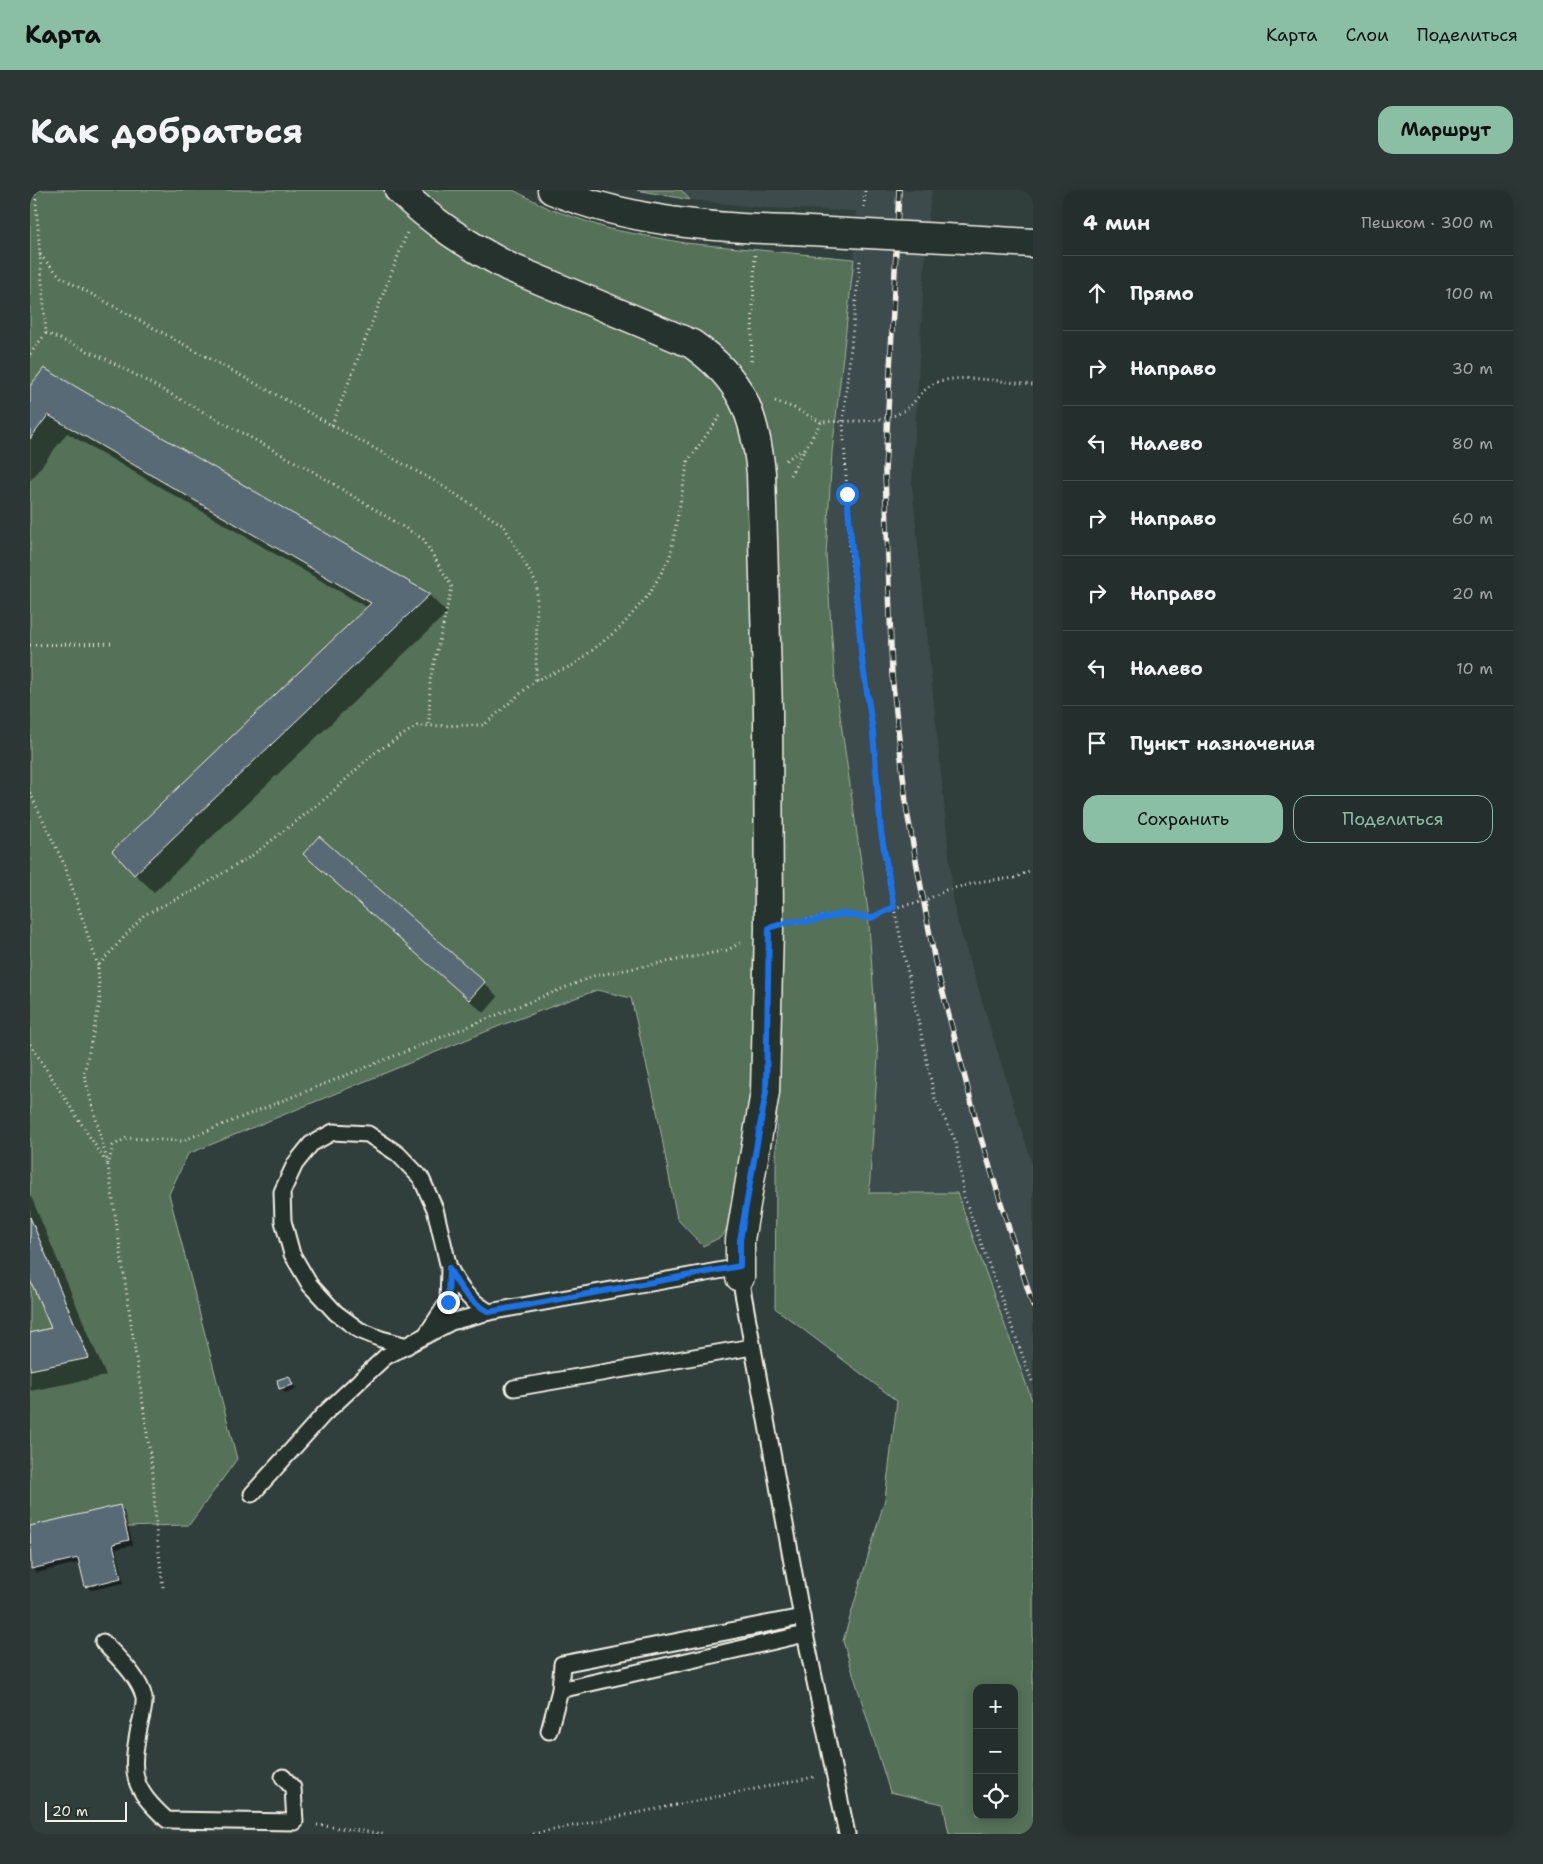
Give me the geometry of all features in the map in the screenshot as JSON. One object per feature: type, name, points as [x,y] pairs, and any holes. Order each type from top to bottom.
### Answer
[{"type":"street","points":[[552,190],[611,208],[683,223],[1033,243]]},
{"type":"street","points":[[408,199],[450,234],[509,267],[692,344],[712,358],[728,374],[743,395],[758,443],[768,711],[769,928],[766,1092],[740,1240],[740,1272]]},
{"type":"lane","points":[[407,1346],[381,1339],[359,1330],[336,1313],[310,1284],[292,1254],[283,1221],[282,1192],[295,1164],[311,1144],[333,1132],[368,1134],[398,1154],[420,1178],[435,1209],[449,1268],[448,1302],[426,1335]]},
{"type":"lane","points":[[449,1268],[460,1288],[470,1300],[489,1312]]},
{"type":"lane","points":[[252,1494],[324,1414],[385,1357],[451,1322],[489,1312],[740,1272],[805,1634],[847,1834]]},
{"type":"lane","points":[[514,1388],[752,1347]]},
{"type":"lane","points":[[549,1731],[560,1690],[562,1664],[802,1617]]},
{"type":"lane","points":[[560,1690],[805,1634]]},
{"type":"lane","points":[[103,1642],[131,1672],[144,1698],[136,1747],[134,1780],[146,1800],[167,1820],[295,1822],[293,1788],[283,1777]]},
{"type":"path","points":[[30,354],[46,333],[35,190]]},
{"type":"path","points":[[864,190],[864,211]]},
{"type":"path","points":[[332,424],[408,199]]},
{"type":"path","points":[[861,254],[844,421],[850,549],[867,698],[873,732],[881,832],[894,907],[935,1099],[956,1142],[964,1197],[1033,1384]]},
{"type":"path","points":[[40,255],[62,278],[438,483],[504,526],[537,585],[536,680]]},
{"type":"path","points":[[751,367],[751,315],[755,260]]},
{"type":"path","points":[[46,333],[106,359],[312,470],[423,539],[452,587],[430,680],[430,724]]},
{"type":"path","points":[[98,966],[144,915],[197,889],[253,855],[326,798],[373,754],[417,726],[430,724],[484,725],[536,680],[574,664],[621,627],[650,593],[670,556],[688,461],[719,417],[743,395],[776,402],[821,422],[871,420],[904,411],[934,383],[947,380],[988,380],[1033,385]]},
{"type":"path","points":[[762,511],[789,476],[821,422]]},
{"type":"path","points":[[30,645],[114,643]]},
{"type":"path","points":[[30,794],[65,866],[98,966],[100,1002],[84,1074],[108,1165],[30,1044]]},
{"type":"path","points":[[769,928],[788,922],[812,921],[842,914],[871,918],[894,907],[924,902],[946,890],[983,881],[1015,878],[1033,869]]},
{"type":"path","points":[[532,1834],[834,1773]]},
{"type":"path","points":[[295,1822],[383,1834]]},
{"type":"shaded area","points":[[681,190],[932,190],[927,226],[912,484],[955,913],[1033,1167],[1033,1403],[957,1193],[869,1193],[878,1057],[868,911],[835,681],[826,555],[832,452],[854,259],[856,211],[766,208],[690,200]]},
{"type":"green space","points":[[30,190],[385,190],[409,215],[691,355],[731,395],[750,443],[761,755],[752,1089],[733,1214],[723,1236],[703,1246],[677,1219],[656,1106],[631,998],[597,990],[502,1025],[188,1154],[169,1194],[237,1459],[189,1525],[89,1531],[30,1543],[30,1370],[89,1357],[30,1217]]},
{"type":"green space","points":[[413,190],[513,190],[550,209],[609,229],[685,243],[854,259],[832,452],[826,555],[835,681],[868,911],[878,1057],[869,1193],[957,1193],[1033,1403],[1033,1834],[949,1834],[943,1804],[890,1792],[843,1641],[885,1499],[897,1401],[775,1308],[778,925],[769,471],[766,421],[752,387],[731,359],[703,337],[472,237]]},
{"type":"green space","points":[[637,190],[681,190],[690,200]]},
{"type":"green space","points":[[30,1280],[51,1328],[30,1333]]},
{"type":"building","points":[[44,368],[430,594],[134,875],[112,851],[371,603],[48,415],[30,439],[30,386]]},
{"type":"building","points":[[319,836],[485,982],[469,1000],[303,854]]},
{"type":"building","points":[[30,1217],[89,1358],[30,1370],[30,1333],[51,1328],[30,1280]]},
{"type":"building","points":[[289,1376],[293,1385],[279,1389],[277,1380]]},
{"type":"building","points":[[120,1505],[129,1540],[113,1544],[121,1578],[85,1587],[78,1558],[31,1569],[30,1526]]},
{"type":"railway","points":[[899,190],[885,471],[892,675],[907,812],[935,962],[979,1132],[1033,1306]]},
{"type":"route","points":[[448,1302],[449,1268],[460,1288],[470,1300],[489,1312],[740,1266],[740,1240],[766,1092],[769,928],[788,922],[812,921],[842,914],[871,918],[894,907],[881,832],[873,732],[862,660],[850,549],[847,494]]}]
